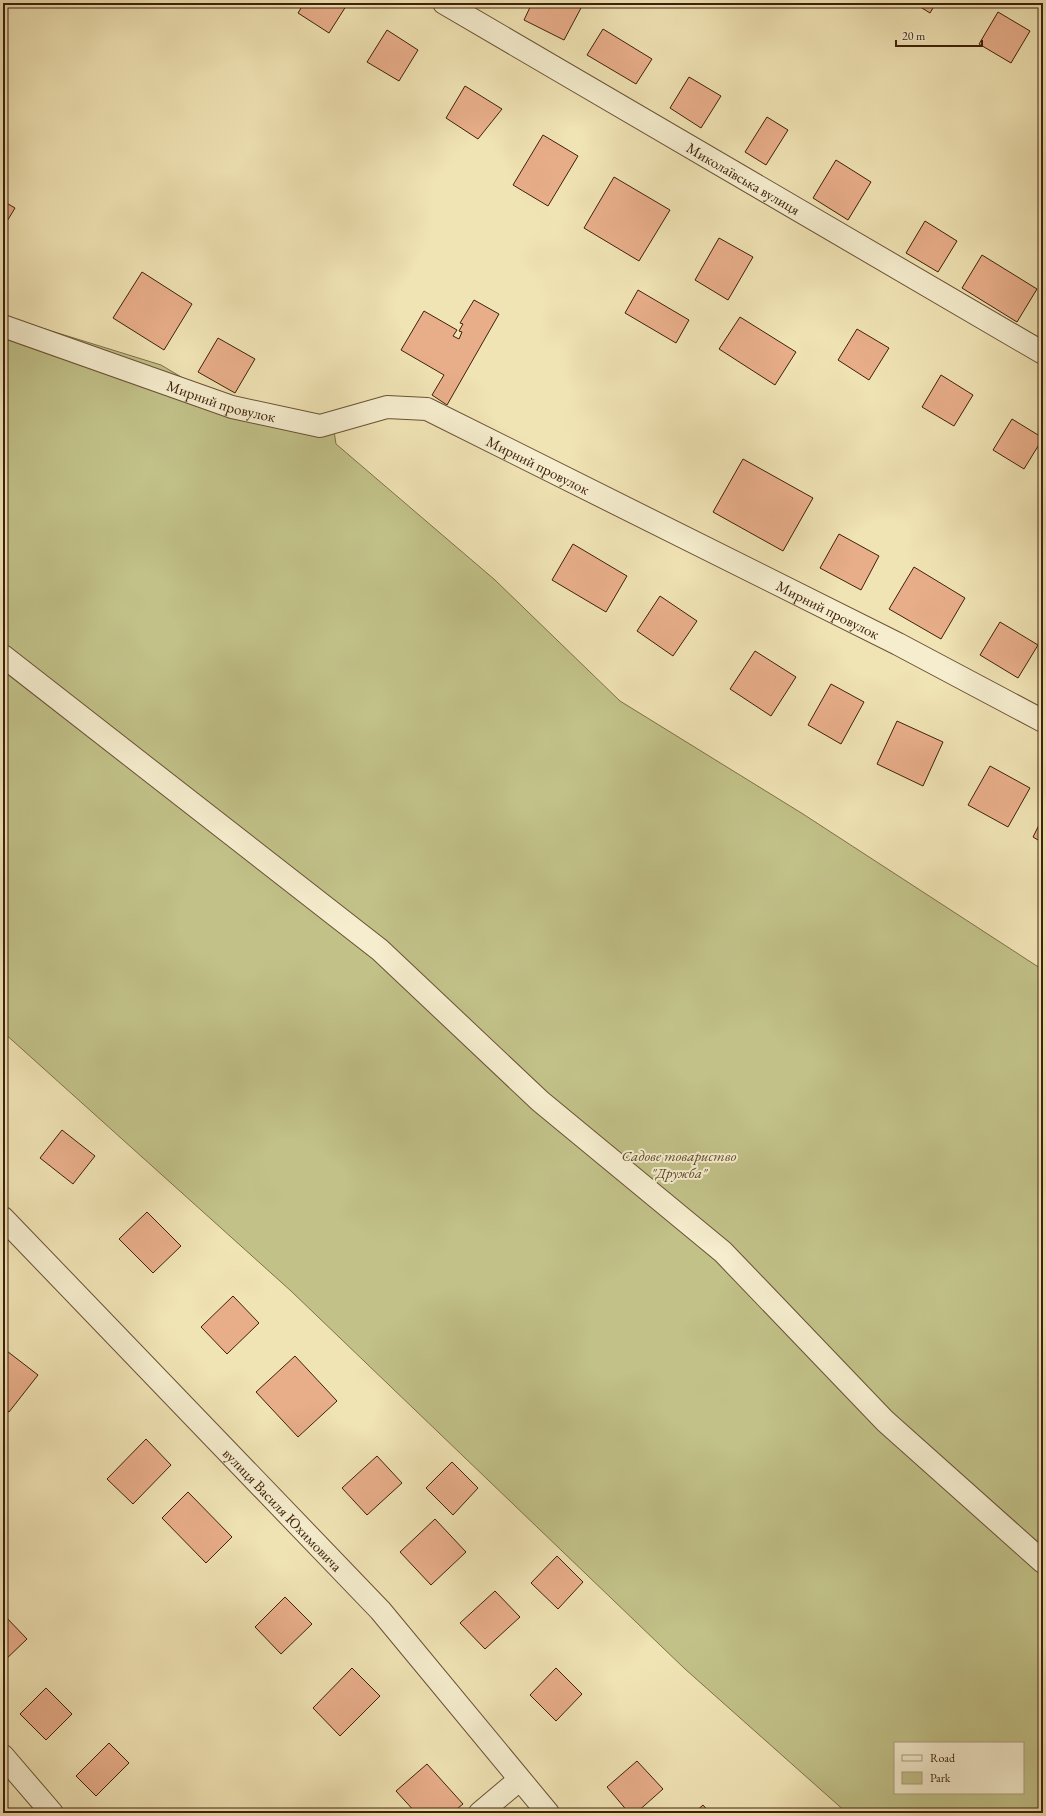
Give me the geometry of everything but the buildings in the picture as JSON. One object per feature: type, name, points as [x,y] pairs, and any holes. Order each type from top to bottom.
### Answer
[{"type":"street","name":"Миколаївська вулиця","points":[[444,3],[1043,352]]},
{"type":"street","name":"Мирний провулок","points":[[3,326],[232,407],[320,426],[387,407],[427,409],[898,644],[1043,721]]},
{"type":"street","points":[[3,656],[380,950],[540,1101],[723,1252],[886,1421],[1043,1562]]},
{"type":"street","name":"вулиця Василя Юхимовича","points":[[3,1218],[380,1610],[519,1780],[548,1813]]},
{"type":"street","points":[[3,1756],[52,1813]]},
{"type":"street","points":[[480,1813],[519,1780]]},
{"type":"green space","name":"Садове товариство \"Дружба\"","points":[[3,316],[161,365],[227,404],[334,431],[336,444],[495,580],[620,701],[803,814],[1043,970],[1043,1813],[847,1813],[685,1669],[291,1291],[3,1032]]}]
